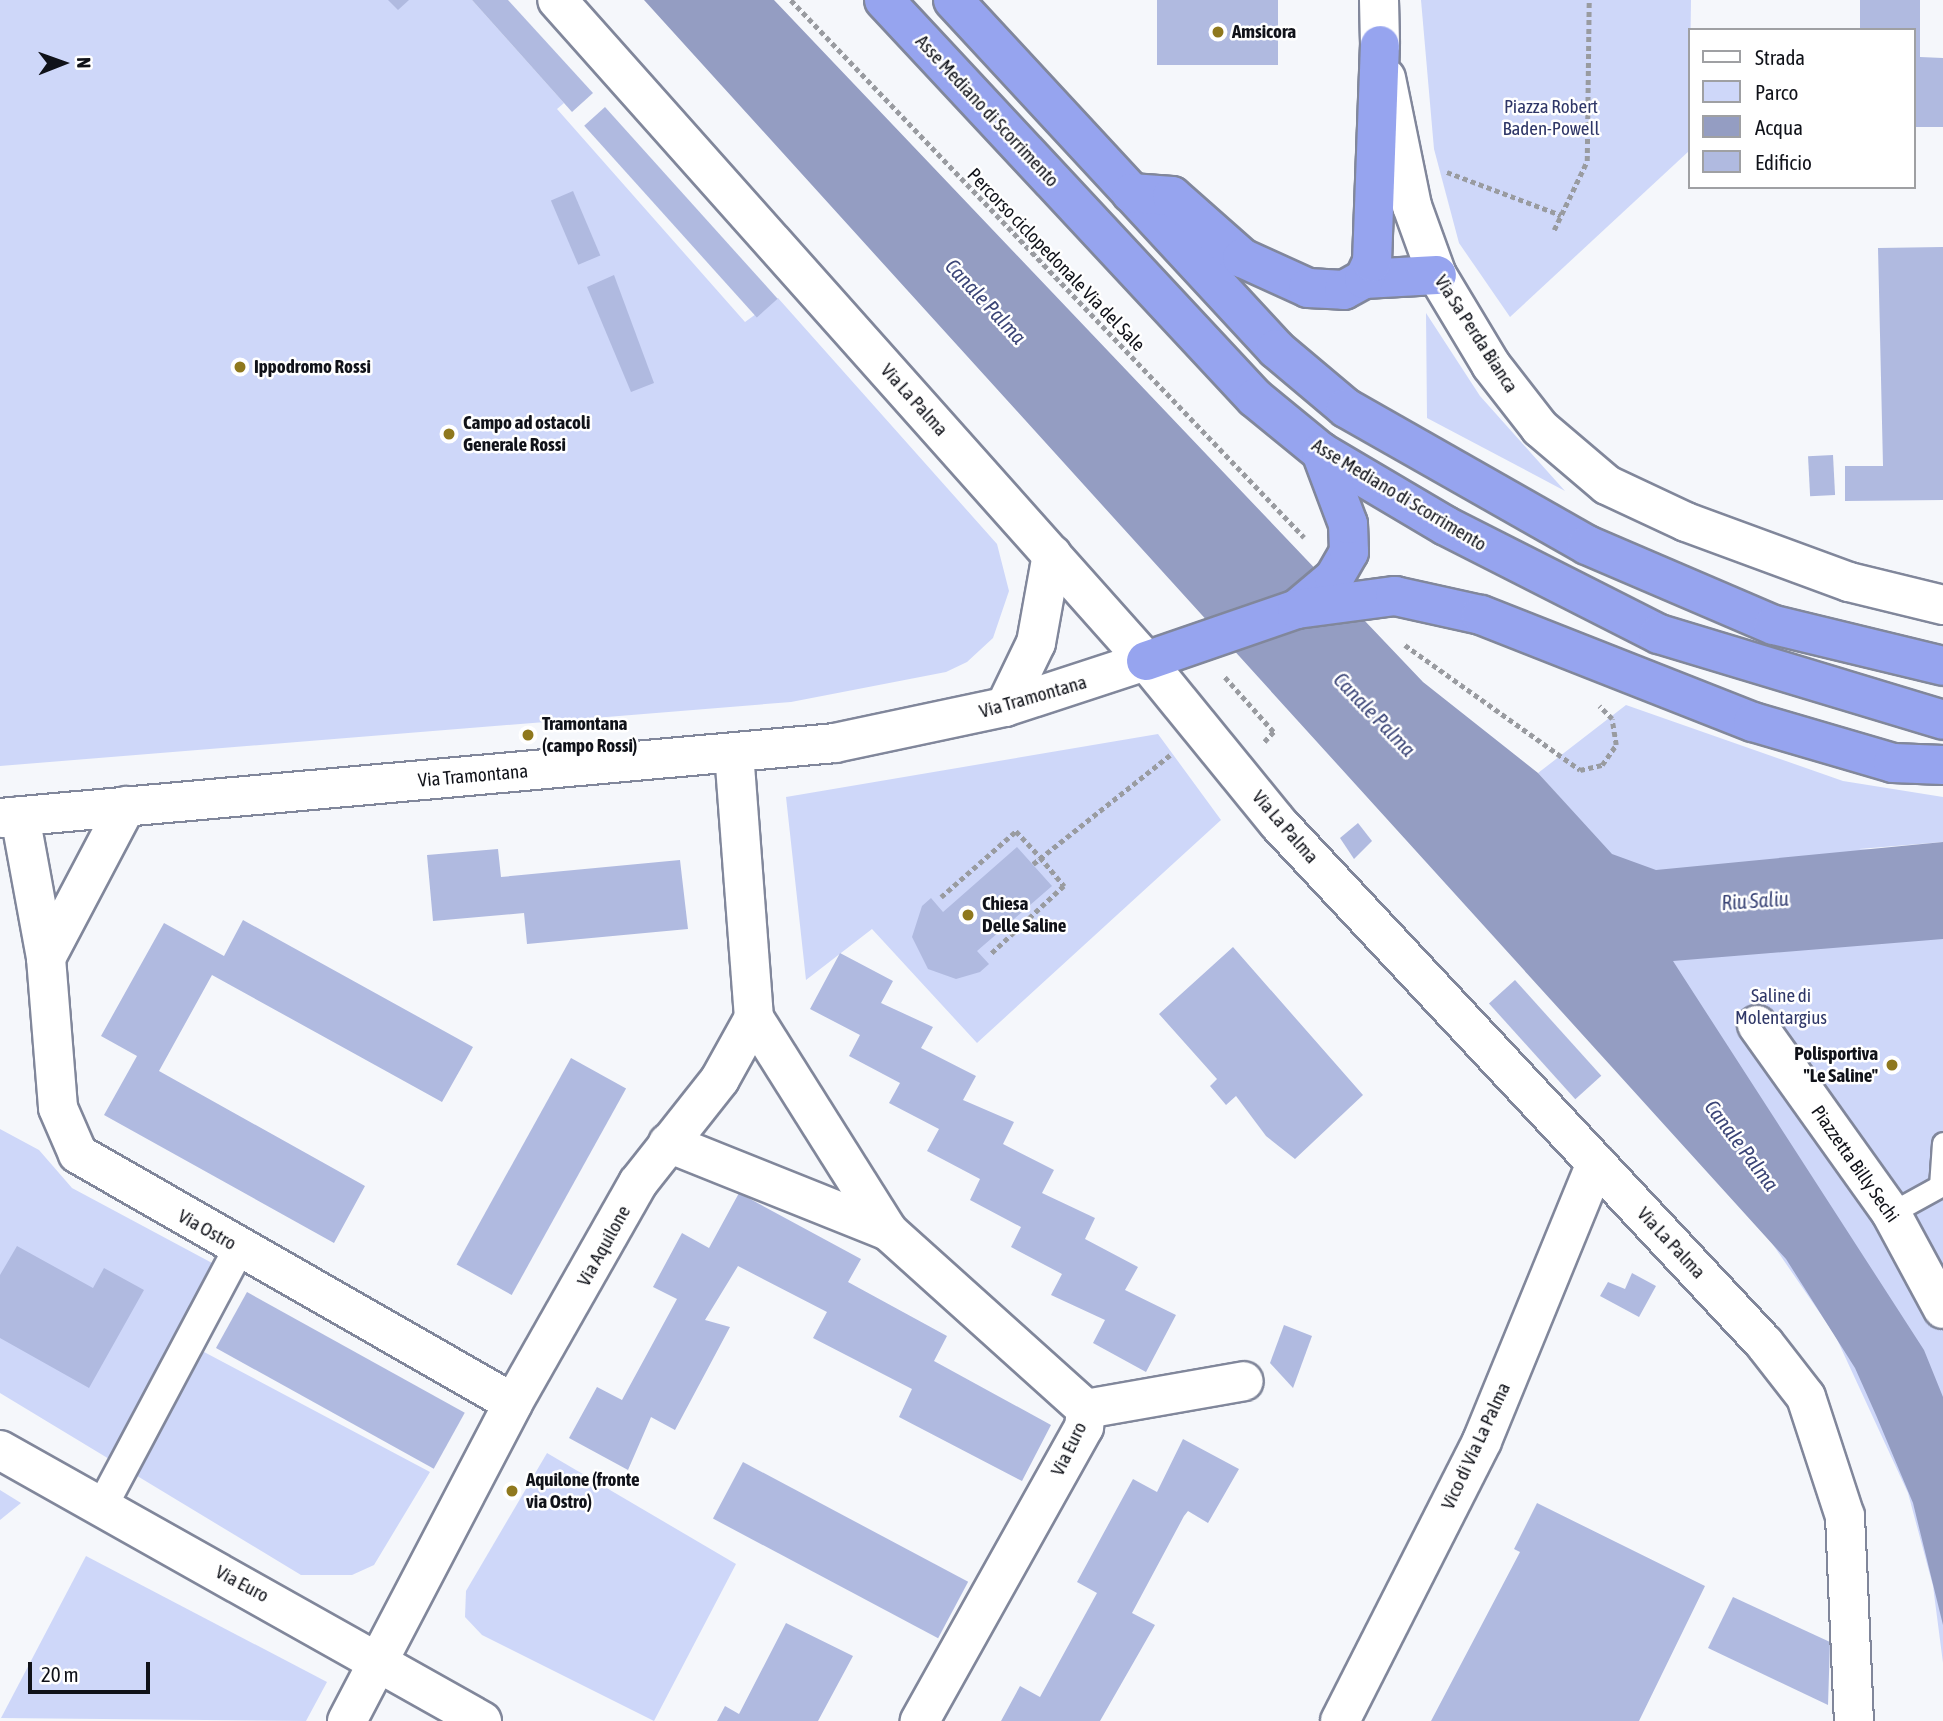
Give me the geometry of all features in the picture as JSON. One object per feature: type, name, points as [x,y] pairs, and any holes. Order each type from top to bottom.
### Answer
[{"type":"highway","name":"Asse Mediano di Scorrimento","points":[[884,0],[1255,398],[1321,452],[1446,526],[1659,634],[1943,720]]},
{"type":"highway","points":[[953,0],[1276,349],[1346,408],[1447,471],[1587,545],[1774,625],[1943,666]]},
{"type":"highway","points":[[1364,279],[1372,262],[1380,45]]},
{"type":"highway","points":[[1131,193],[1172,196],[1217,242],[1278,279],[1326,292],[1364,279],[1437,275]]},
{"type":"highway","points":[[1321,452],[1350,538],[1345,565],[1345,588]]},
{"type":"highway","points":[[1146,661],[1202,657],[1345,588],[1437,602],[1753,722],[1893,763],[1943,765]]},
{"type":"street","name":"Via La Palma","points":[[557,0],[1052,554],[1146,661],[1202,732],[1248,784],[1596,1163],[1806,1397],[1844,1516],[1854,1721]]},
{"type":"street","name":"Via Sa Perda Bianca","points":[[1380,0],[1380,45],[1412,206],[1437,275],[1491,365],[1540,428],[1607,485],[1686,522],[1849,582],[1943,605]]},
{"type":"street","points":[[1005,707],[1036,643],[1052,554]]},
{"type":"street","name":"Via Tramontana","points":[[10,817],[835,743],[1005,707],[1146,661]]},
{"type":"street","points":[[734,753],[754,1018]]},
{"type":"street","points":[[46,958],[126,806]]},
{"type":"street","name":"Via Ostro","points":[[10,817],[46,958],[58,1108],[78,1154],[513,1403]]},
{"type":"street","name":"Via Aquilone","points":[[347,1721],[513,1403],[668,1143],[720,1079],[754,1018]]},
{"type":"street","name":"Via Euro","points":[[754,1018],[888,1231],[1086,1409],[1084,1427],[920,1721]]},
{"type":"street","name":"Piazzetta Billy Sechi","points":[[1757,1026],[1891,1213],[1943,1309]]},
{"type":"street","name":"Via Euro","points":[[668,1143],[888,1231]]},
{"type":"street","name":"Vico di Via La Palma","points":[[1340,1721],[1482,1440],[1596,1163]]},
{"type":"street","points":[[101,1508],[239,1248]]},
{"type":"street","points":[[1086,1409],[1244,1381]]},
{"type":"street","name":"Via Euro","points":[[0,1451],[380,1660],[482,1721]]},
{"type":"lane","points":[[1891,1213],[1940,1186],[1943,1143]]},
{"type":"path","name":"Percorso ciclopedonale Via del Sale","points":[[791,0],[1304,537]]},
{"type":"path","points":[[1554,230],[1587,161],[1589,0]]},
{"type":"path","points":[[1440,169],[1561,215]]},
{"type":"path","points":[[1405,645],[1580,770],[1602,765],[1616,745],[1612,719],[1593,699]]},
{"type":"path","points":[[1202,657],[1274,732],[1262,745],[1275,760],[1248,784]]},
{"type":"path","points":[[1033,864],[1202,732]]},
{"type":"path","points":[[941,897],[1016,831],[1040,857],[1064,887],[991,954]]},
{"type":"green space","name":"Campo ad ostacoli Generale Rossi","points":[[0,0],[472,0],[564,103],[557,109],[745,322],[778,298],[997,544],[1009,591],[993,638],[967,662],[946,672],[791,702],[0,766]]},
{"type":"green space","name":"Piazza Robert Baden-Powell","points":[[1421,0],[1691,0],[1691,28],[1688,28],[1688,152],[1510,317],[1459,243],[1434,149]]},
{"type":"green space","points":[[1426,313],[1480,396],[1565,491],[1427,418]]},
{"type":"green space","name":"Saline di Molentargius","points":[[1626,705],[1843,781],[1943,797],[1943,842],[1859,849],[1943,854],[1943,1663],[1933,1586],[1908,1493],[1835,1335],[1767,1236],[1642,1094],[1601,844],[1538,773]]},
{"type":"green space","points":[[1158,734],[1221,820],[977,1043],[872,929],[806,980],[786,797]]},
{"type":"green space","points":[[0,1129],[39,1150],[72,1188],[227,1271],[189,1344],[430,1472],[374,1565],[352,1575],[301,1575],[0,1393]]},
{"type":"green space","points":[[547,1453],[736,1564],[654,1721],[482,1635],[465,1617],[466,1591]]},
{"type":"green space","points":[[0,1490],[21,1503],[0,1520]]},
{"type":"green space","points":[[86,1556],[327,1682],[306,1721],[1,1718]]},
{"type":"water","points":[[644,0],[774,0],[1423,682],[1538,773],[1612,854],[1656,870],[1943,842],[1943,939],[1673,961],[1924,1350],[1943,1397],[1943,1625],[1913,1503],[1876,1415],[1855,1368],[1786,1259]]},
{"type":"building","points":[[388,0],[409,0],[398,10]]},
{"type":"building","points":[[472,0],[508,0],[593,93],[572,112]]},
{"type":"building","name":"Amsicora","points":[[1157,0],[1278,0],[1278,65],[1157,65]]},
{"type":"building","points":[[1860,0],[1920,0],[1920,57],[1943,58],[1943,127],[1915,127],[1915,28],[1860,28]]},
{"type":"building","points":[[605,107],[778,299],[757,317],[584,126]]},
{"type":"building","points":[[573,191],[600,255],[578,265],[551,200]]},
{"type":"building","points":[[1943,247],[1943,500],[1845,501],[1845,466],[1883,466],[1878,248]]},
{"type":"building","points":[[614,275],[654,383],[631,392],[587,287]]},
{"type":"building","points":[[1833,455],[1835,495],[1810,496],[1808,456]]},
{"type":"building","points":[[1358,823],[1372,841],[1354,859],[1340,838]]},
{"type":"building","name":"Chiesa Delle Saline","points":[[1017,847],[1052,886],[977,951],[989,964],[980,972],[956,979],[928,969],[912,937],[922,906],[931,898],[943,912]]},
{"type":"building","points":[[498,849],[501,877],[680,860],[688,929],[527,944],[524,913],[433,921],[427,855]]},
{"type":"building","points":[[243,920],[473,1047],[442,1102],[212,975],[159,1071],[365,1186],[334,1243],[104,1115],[137,1056],[101,1036],[164,923],[224,956]]},
{"type":"building","points":[[1233,947],[1363,1095],[1295,1159],[1266,1136],[1236,1096],[1226,1105],[1210,1086],[1217,1079],[1159,1014]]},
{"type":"building","points":[[840,953],[893,981],[881,1003],[933,1027],[921,1048],[976,1076],[963,1100],[1014,1122],[1003,1144],[1054,1170],[1042,1193],[1095,1218],[1085,1239],[1138,1267],[1125,1290],[1176,1315],[1146,1372],[1093,1343],[1105,1320],[1051,1295],[1062,1274],[1011,1247],[1021,1227],[970,1200],[980,1179],[927,1151],[939,1129],[889,1103],[900,1083],[849,1056],[860,1035],[810,1009]]},
{"type":"building","points":[[1515,980],[1601,1076],[1575,1099],[1489,1003]]},
{"type":"building","points":[[571,1058],[626,1089],[512,1295],[457,1264]]},
{"type":"building","points":[[739,1193],[861,1259],[848,1282],[947,1336],[934,1361],[1051,1425],[1022,1481],[899,1417],[912,1389],[813,1338],[827,1312],[738,1266],[705,1320],[730,1327],[675,1430],[651,1417],[628,1470],[569,1438],[597,1387],[622,1400],[677,1299],[653,1287],[682,1233],[709,1248]]},
{"type":"building","points":[[17,1246],[93,1288],[104,1268],[144,1290],[89,1388],[0,1338],[0,1275]]},
{"type":"building","points":[[1632,1273],[1656,1286],[1639,1317],[1600,1296],[1608,1282],[1625,1289]]},
{"type":"building","points":[[247,1292],[465,1413],[434,1469],[216,1348]]},
{"type":"building","points":[[1284,1325],[1312,1336],[1293,1388],[1270,1363]]},
{"type":"building","points":[[1183,1439],[1239,1469],[1208,1523],[1188,1511],[1184,1516],[1132,1613],[1155,1625],[1100,1721],[1001,1721],[1020,1686],[1040,1697],[1097,1593],[1077,1582],[1133,1479],[1157,1492]]},
{"type":"building","points":[[743,1462],[968,1582],[938,1638],[713,1519]]},
{"type":"building","points":[[1537,1503],[1705,1586],[1639,1721],[1431,1721],[1520,1552],[1514,1549]]},
{"type":"building","points":[[1733,1597],[1830,1642],[1828,1705],[1708,1648]]},
{"type":"building","points":[[786,1623],[853,1656],[818,1721],[717,1721],[725,1706],[739,1714]]},
{"type":"place","name":"Amsicora","points":[[1218,32]]},
{"type":"place","name":"Ippodromo Rossi","points":[[240,367]]},
{"type":"place","name":"Campo ad ostacoli Generale Rossi","points":[[449,434]]},
{"type":"place","name":"Tramontana (campo Rossi)","points":[[528,735]]},
{"type":"place","name":"Chiesa Delle Saline","points":[[968,915]]},
{"type":"place","name":"Polisportiva \"Le Saline\"","points":[[1892,1065]]},
{"type":"place","name":"Aquilone (fronte via Ostro)","points":[[512,1491]]},
{"type":"water label","name":"Canale Palma","points":[[986,301]]},
{"type":"water label","name":"Canale Palma","points":[[1375,714]]},
{"type":"water label","name":"Riu Saliu","points":[[1755,900]]},
{"type":"water label","name":"Canale Palma","points":[[1742,1145]]}]
